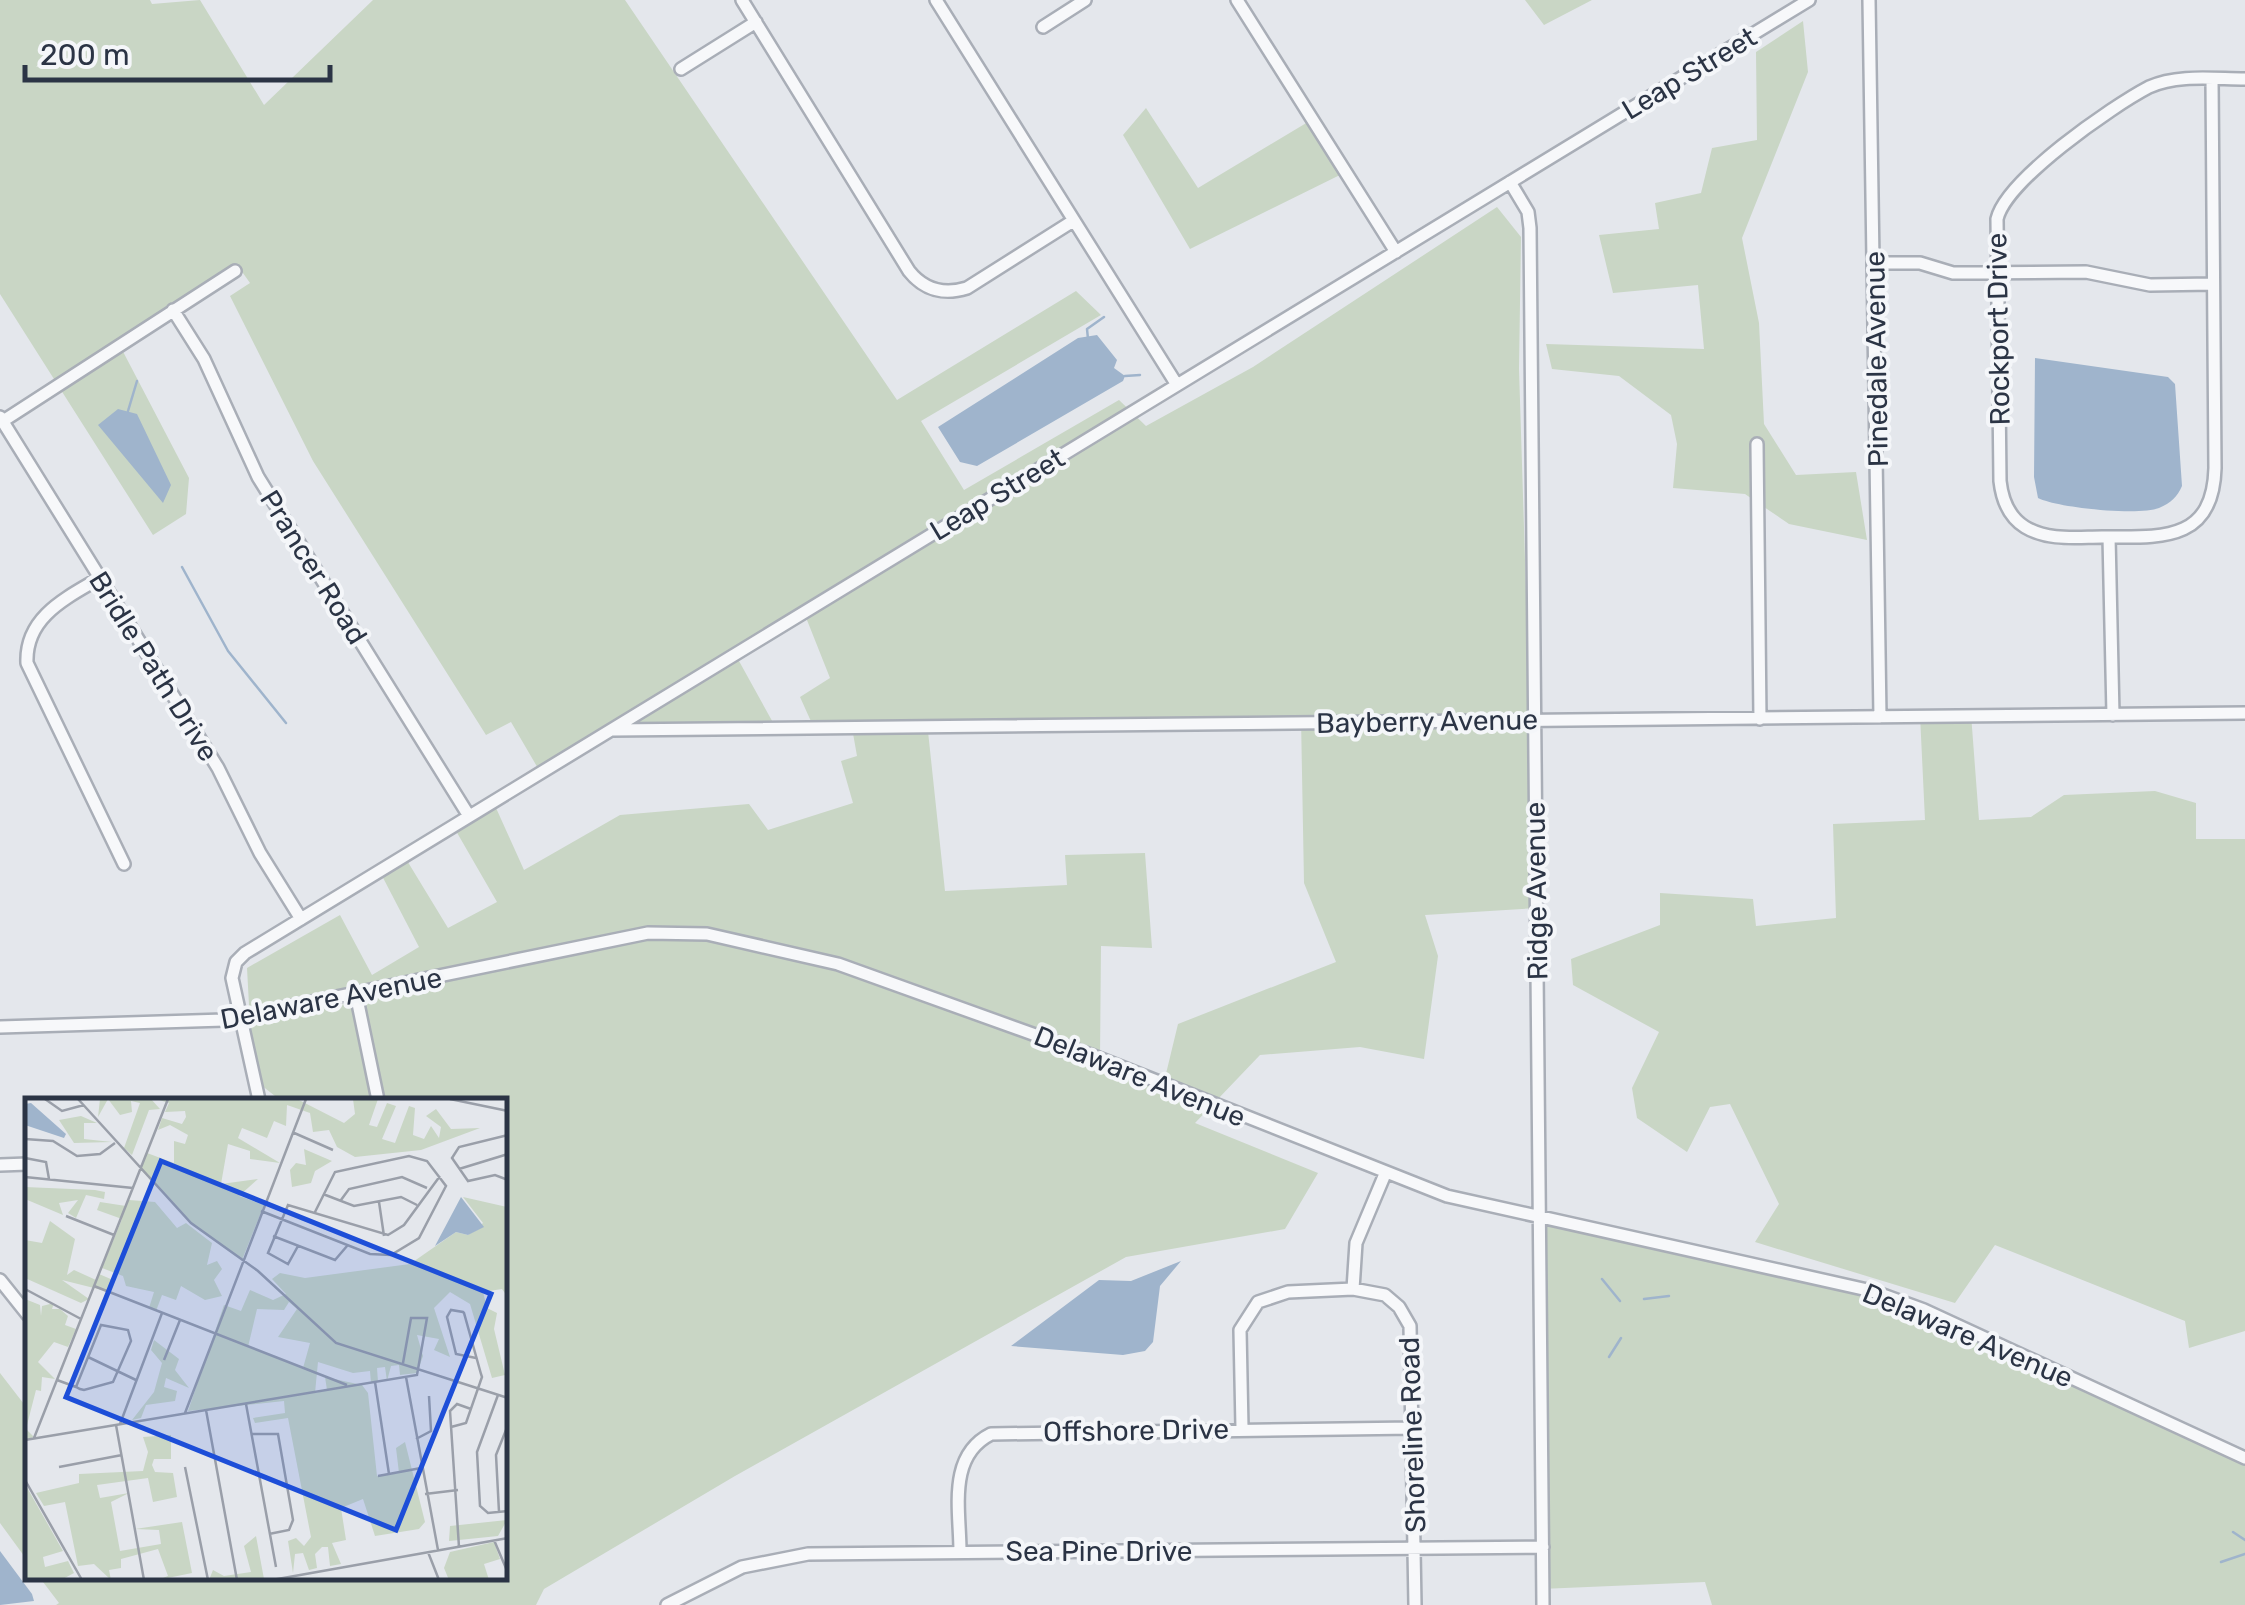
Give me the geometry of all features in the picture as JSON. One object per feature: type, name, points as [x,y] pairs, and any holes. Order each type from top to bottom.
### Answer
[{"type":"street","points":[[742,0],[909,272],[921,284],[951,292],[966,288],[1073,221]]},
{"type":"street","points":[[936,0],[1177,385]]},
{"type":"street","points":[[1043,27],[1085,0]]},
{"type":"street","points":[[1237,0],[1396,252]]},
{"type":"street","name":"Leap Street","points":[[241,1018],[232,978],[236,962],[301,918],[1809,0]]},
{"type":"street","name":"Pinedale Avenue","points":[[1869,0],[1880,717]]},
{"type":"street","points":[[681,69],[756,22]]},
{"type":"street","name":"Rockport Drive","points":[[2212,80],[2212,499],[2199,519],[2175,533],[2109,537],[2040,534],[2020,523],[2004,501],[2000,481],[1998,215],[2018,182],[2149,87],[2173,80],[2245,79]]},
{"type":"street","name":"Ridge Avenue","points":[[1510,182],[1530,222],[1543,1605]]},
{"type":"street","points":[[1875,264],[1920,263],[1948,272],[2086,272],[2147,285],[2214,284]]},
{"type":"street","points":[[2,419],[235,272]]},
{"type":"street","name":"Prancer Road","points":[[173,310],[204,359],[258,476],[469,816]]},
{"type":"street","name":"Bridle Path Drive","points":[[2,419],[218,768],[260,853],[301,918]]},
{"type":"street","points":[[1757,444],[1760,718]]},
{"type":"street","points":[[2109,537],[2112,715]]},
{"type":"street","points":[[100,578],[41,617],[30,634],[27,662],[124,864]]},
{"type":"street","name":"Bayberry Avenue","points":[[608,730],[2245,714]]},
{"type":"street","name":"Delaware Avenue","points":[[0,1028],[203,1023],[241,1018],[648,933],[707,934],[796,951],[1137,1072],[1447,1196],[1872,1291],[2245,1458]]},
{"type":"street","points":[[356,994],[378,1098]]},
{"type":"street","points":[[241,1018],[259,1098]]},
{"type":"street","points":[[0,1165],[25,1164]]},
{"type":"street","points":[[1353,1289],[1356,1243],[1385,1174]]},
{"type":"street","points":[[0,1280],[25,1312]]},
{"type":"street","name":"Shoreline Road","points":[[1242,1428],[1240,1330],[1258,1302],[1288,1292],[1353,1289],[1385,1295],[1406,1316],[1413,1428],[1415,1605]]},
{"type":"street","name":"Offshore Drive","points":[[960,1552],[960,1468],[973,1445],[991,1434],[1413,1428]]},
{"type":"street","name":"Sea Pine Drive","points":[[667,1605],[711,1580],[773,1559],[960,1552],[1543,1547]]},
{"type":"green space","points":[[0,0],[150,0],[152,4],[200,0],[264,105],[373,0],[625,0],[897,400],[1076,291],[1101,315],[921,421],[964,490],[1119,400],[1146,426],[1253,367],[1497,207],[1521,237],[1519,369],[1536,908],[1425,915],[1438,956],[1424,1059],[1360,1047],[1260,1055],[1195,1123],[1318,1173],[1285,1229],[1126,1257],[735,1476],[544,1589],[536,1605],[56,1605],[59,1603],[42,1580],[508,1580],[508,1098],[277,1098],[256,1081],[242,1017],[249,1005],[247,968],[340,915],[372,975],[419,947],[379,870],[403,854],[448,928],[497,902],[452,824],[492,799],[524,870],[620,815],[749,804],[768,830],[853,803],[841,761],[857,756],[851,722],[814,728],[800,697],[830,678],[803,610],[734,652],[776,728],[603,731],[539,770],[511,722],[486,735],[313,461],[230,296],[250,283],[238,266],[118,342],[189,478],[186,514],[153,535],[0,294]],"holes":[[[1301,718],[1304,883],[1336,962],[1178,1024],[1164,1082],[1100,1058],[1101,946],[1152,948],[1145,853],[1065,855],[1067,885],[945,891],[927,722]]]},
{"type":"green space","points":[[1525,0],[1592,0],[1544,25]]},
{"type":"green space","points":[[1803,21],[1808,72],[1742,238],[1759,323],[1764,424],[1796,475],[1856,472],[1867,540],[1789,524],[1745,494],[1673,488],[1677,444],[1671,415],[1619,376],[1552,369],[1546,344],[1704,349],[1698,285],[1613,293],[1599,235],[1659,229],[1655,203],[1701,193],[1712,148],[1757,140],[1756,52]]},
{"type":"green space","points":[[1146,108],[1198,188],[1313,119],[1346,172],[1190,249],[1123,135]]},
{"type":"green space","points":[[1971,714],[1979,820],[2031,817],[2064,795],[2155,791],[2196,803],[2196,839],[2245,839],[2245,1331],[2189,1348],[2185,1321],[1995,1245],[1955,1303],[1755,1242],[1779,1204],[1730,1104],[1710,1107],[1687,1152],[1637,1118],[1632,1088],[1659,1032],[1573,985],[1571,959],[1660,925],[1660,893],[1753,899],[1756,926],[1836,918],[1833,824],[1925,820],[1920,715]]},
{"type":"green space","points":[[1541,1217],[1872,1291],[2245,1457],[2245,1605],[1712,1605],[1705,1582],[1541,1589]]},
{"type":"green space","points":[[0,1373],[25,1405],[25,1557],[0,1523]]},
{"type":"water","points":[[1097,335],[1117,360],[1114,368],[1125,376],[1123,381],[977,466],[960,462],[938,427],[1078,338]]},
{"type":"water","points":[[2035,358],[2168,377],[2175,384],[2182,486],[2173,499],[2159,508],[2117,511],[2080,508],[2038,498],[2034,477]]},
{"type":"water","points":[[118,409],[137,414],[171,485],[163,503],[98,425]]},
{"type":"water","points":[[1181,1261],[1160,1286],[1153,1342],[1145,1351],[1123,1355],[1011,1346],[1099,1280],[1131,1281]]},
{"type":"water","points":[[0,1551],[32,1594],[34,1601],[0,1605]]},
{"type":"waterway","points":[[1088,339],[1087,329],[1104,317]]},
{"type":"waterway","points":[[1125,376],[1140,375]]},
{"type":"waterway","points":[[128,411],[137,381]]},
{"type":"waterway","points":[[182,567],[228,651],[286,723]]},
{"type":"waterway","points":[[1602,1279],[1620,1301]]},
{"type":"waterway","points":[[1644,1299],[1669,1296]]},
{"type":"waterway","points":[[1609,1357],[1621,1338]]},
{"type":"waterway","points":[[2233,1532],[2245,1540]]},
{"type":"waterway","points":[[2221,1562],[2245,1554]]}]
